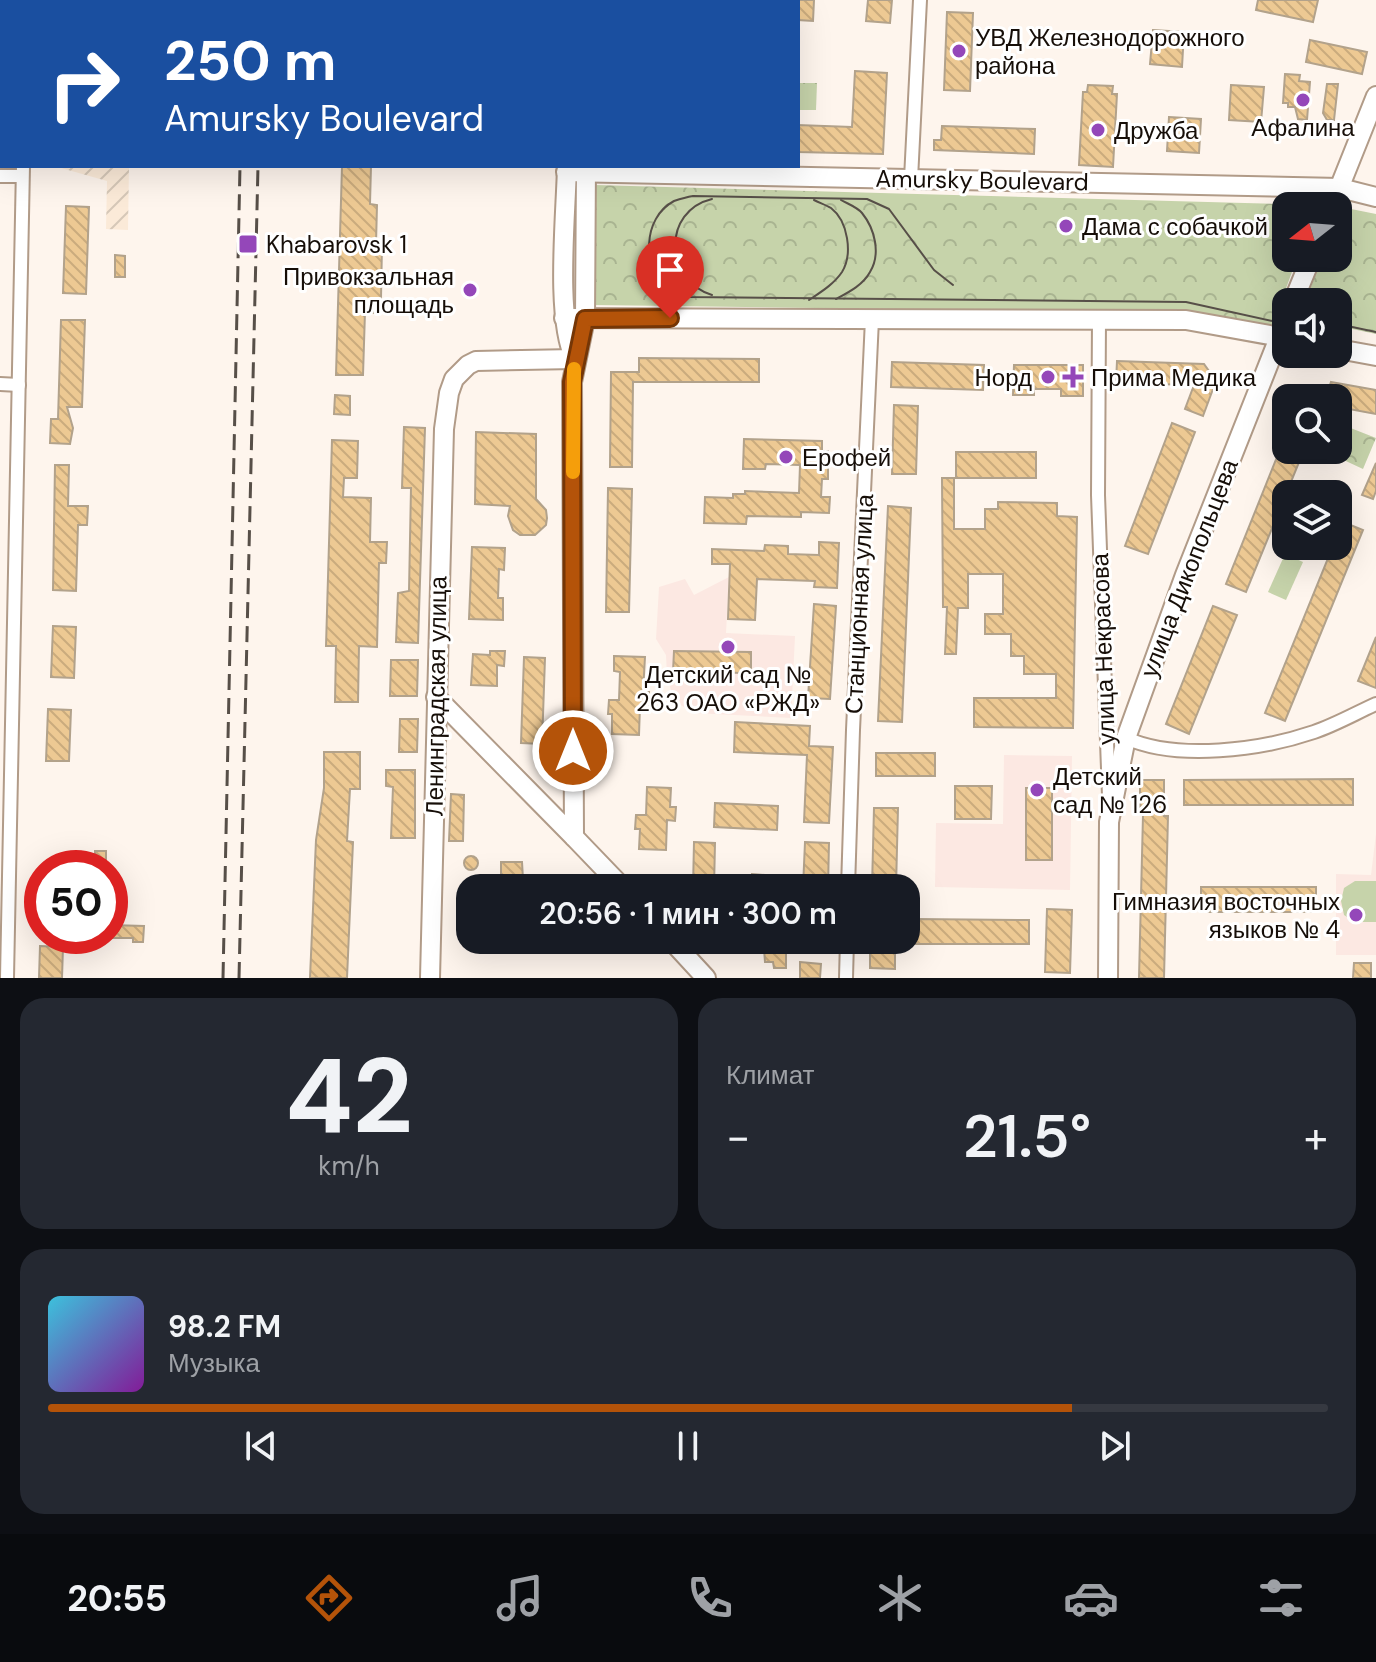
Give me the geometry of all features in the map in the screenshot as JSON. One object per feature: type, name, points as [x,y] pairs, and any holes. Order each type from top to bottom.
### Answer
[{"type":"street","points":[[911,179],[920,0]]},
{"type":"street","points":[[1338,192],[1376,96]]},
{"type":"street","points":[[566,169],[564,318],[569,347],[575,359]]},
{"type":"street","name":"Amursky Boulevard","points":[[566,169],[1272,194]]},
{"type":"street","points":[[574,837],[572,382],[585,319],[586,169]]},
{"type":"street","points":[[0,176],[23,171],[19,385],[6,688],[4,910],[7,978]]},
{"type":"street","name":"Amursky Boulevard","points":[[1352,197],[1376,197]]},
{"type":"street","points":[[564,318],[1186,320],[1272,331]]},
{"type":"street","name":"Станционная улица","points":[[848,874],[872,319]]},
{"type":"street","name":"улица Некрасова","points":[[1099,319],[1099,526],[1109,822],[1108,978]]},
{"type":"street","points":[[1352,352],[1376,356]]},
{"type":"street","name":"Ленинградская улица","points":[[430,978],[444,414],[454,379],[476,361],[575,359]]},
{"type":"street","name":"улица Дикопольцева","points":[[1109,822],[1126,738],[1185,575],[1272,361]]},
{"type":"street","points":[[0,384],[19,385]]},
{"type":"street","points":[[436,697],[610,874]]},
{"type":"street","points":[[1126,738],[1176,750],[1244,748],[1315,732],[1376,704]]},
{"type":"street","points":[[684,954],[706,978]]},
{"type":"street","points":[[846,978],[847,954]]},
{"type":"shaded area","points":[[61,168],[129,168],[128,230],[106,229],[107,181]]},
{"type":"shaded area","name":"Детский сад № 263 ОАО «РЖД»","points":[[729,577],[726,633],[795,636],[791,718],[694,713],[674,701],[667,676],[666,655],[656,639],[659,587],[685,579],[694,595]]},
{"type":"shaded area","name":"Детский сад № 126","points":[[1004,755],[1072,756],[1070,890],[935,887],[936,823],[1003,824]]},
{"type":"shaded area","name":"Гимназия восточных языков № 4","points":[[1376,834],[1376,955],[1336,955],[1336,874],[1371,875]]},
{"type":"green space","points":[[800,83],[817,83],[816,110],[800,110]]},
{"type":"green space","points":[[595,185],[1272,204],[1272,272],[1292,272],[1286,288],[1272,288],[1272,327],[1188,313],[593,305]]},
{"type":"green space","points":[[1352,209],[1376,214],[1376,334],[1352,329],[1352,288],[1310,288],[1317,272],[1352,272]]},
{"type":"green space","points":[[1352,429],[1376,438],[1363,469],[1352,464]]},
{"type":"green space","points":[[1282,560],[1303,562],[1286,600],[1268,592]]},
{"type":"green space","points":[[1355,881],[1376,881],[1376,922],[1355,922],[1344,915],[1341,901],[1344,888]]},
{"type":"building","points":[[800,0],[814,0],[813,21],[800,20]]},
{"type":"building","points":[[868,0],[892,0],[890,23],[866,21]]},
{"type":"building","points":[[1258,0],[1318,0],[1313,22],[1256,10]]},
{"type":"building","name":"УВД Железнодорожного района","points":[[947,12],[973,13],[970,91],[944,90]]},
{"type":"building","points":[[1153,30],[1184,32],[1182,67],[1150,64]]},
{"type":"building","points":[[1310,40],[1367,52],[1362,74],[1306,62]]},
{"type":"building","points":[[855,71],[887,73],[883,154],[800,152],[800,125],[852,127]]},
{"type":"building","name":"Афалина","points":[[1285,74],[1300,75],[1299,81],[1310,82],[1307,120],[1298,119],[1295,107],[1283,103]]},
{"type":"building","points":[[1327,84],[1338,84],[1334,120],[1327,120],[1323,113]]},
{"type":"building","name":"Дружба","points":[[1088,85],[1113,86],[1112,94],[1117,94],[1113,167],[1079,165],[1083,92],[1087,92]]},
{"type":"building","points":[[1231,85],[1264,87],[1261,122],[1229,120]]},
{"type":"building","points":[[1169,117],[1201,119],[1199,153],[1167,151]]},
{"type":"building","points":[[942,126],[1035,129],[1034,154],[934,150],[934,140],[941,140]]},
{"type":"building","points":[[342,168],[371,168],[370,204],[377,205],[376,244],[382,244],[381,299],[374,300],[374,313],[365,312],[363,375],[336,375]]},
{"type":"building","points":[[66,206],[89,207],[86,294],[63,293]]},
{"type":"building","points":[[115,255],[125,256],[125,277],[115,277]]},
{"type":"building","points":[[61,320],[85,320],[82,407],[67,407],[73,428],[70,444],[50,443],[51,419],[58,419]]},
{"type":"building","points":[[639,358],[759,359],[759,382],[633,382],[632,467],[610,467],[611,372],[639,372]]},
{"type":"building","points":[[1117,361],[1204,364],[1216,381],[1203,416],[1185,409],[1194,385],[1116,383]]},
{"type":"building","points":[[892,362],[984,365],[983,390],[891,387]]},
{"type":"building","name":"Норд","points":[[1014,365],[1083,365],[1083,396],[1061,396],[1061,389],[1034,389],[1034,395],[1013,395]]},
{"type":"building","points":[[1352,386],[1376,390],[1376,414],[1352,410]]},
{"type":"building","points":[[335,395],[350,396],[350,415],[334,414]]},
{"type":"building","points":[[894,405],[918,406],[916,474],[892,474]]},
{"type":"building","points":[[1172,423],[1195,432],[1148,554],[1125,546]]},
{"type":"building","points":[[404,427],[425,428],[418,643],[396,642],[398,593],[409,591],[411,488],[402,488]]},
{"type":"building","points":[[476,432],[536,434],[536,499],[546,510],[547,518],[546,525],[535,535],[520,535],[513,530],[508,516],[510,506],[475,504]]},
{"type":"building","points":[[744,439],[822,441],[822,451],[828,451],[828,479],[822,479],[821,497],[830,497],[829,513],[801,512],[801,517],[747,516],[746,524],[704,523],[705,497],[733,498],[733,494],[745,494],[745,491],[799,493],[800,465],[766,464],[765,469],[743,469]]},
{"type":"building","points":[[332,440],[358,441],[357,478],[344,478],[343,497],[371,498],[370,542],[387,542],[386,563],[379,563],[377,647],[359,646],[358,702],[335,702],[336,646],[326,646]]},
{"type":"building","points":[[956,452],[1036,452],[1036,478],[956,478]]},
{"type":"building","points":[[1376,463],[1376,491],[1373,499],[1362,495]]},
{"type":"building","points":[[1274,464],[1298,464],[1292,480],[1272,480],[1272,528],[1246,592],[1226,584]]},
{"type":"building","points":[[55,465],[69,465],[68,506],[88,506],[87,525],[78,525],[76,591],[53,590]]},
{"type":"building","points":[[942,478],[954,478],[954,529],[985,529],[985,509],[998,509],[998,502],[1057,503],[1057,516],[1077,517],[1073,728],[974,727],[974,698],[1056,698],[1056,674],[1024,674],[1024,656],[1011,656],[1011,634],[985,634],[985,614],[1003,614],[1003,574],[968,574],[968,608],[958,608],[956,654],[945,654],[947,607],[943,607]]},
{"type":"building","points":[[608,488],[632,489],[629,612],[606,612]]},
{"type":"building","points":[[888,506],[911,508],[902,722],[878,721]]},
{"type":"building","points":[[1352,526],[1363,530],[1352,557]]},
{"type":"building","points":[[819,542],[839,543],[837,588],[814,587],[815,581],[757,579],[755,620],[728,619],[730,564],[712,564],[712,549],[764,551],[765,545],[788,546],[788,554],[819,555]]},
{"type":"building","points":[[472,547],[505,548],[504,570],[499,569],[498,598],[503,598],[503,620],[469,619]]},
{"type":"building","points":[[1327,560],[1351,560],[1285,721],[1265,713]]},
{"type":"building","points":[[814,604],[836,606],[830,699],[808,698]]},
{"type":"building","points":[[1213,606],[1237,615],[1189,734],[1166,724]]},
{"type":"building","points":[[53,626],[76,627],[74,678],[51,677]]},
{"type":"building","points":[[1376,637],[1376,688],[1358,681]]},
{"type":"building","points":[[490,651],[505,651],[504,666],[497,665],[497,686],[471,685],[473,654],[490,655]]},
{"type":"building","points":[[674,651],[751,652],[751,673],[673,672]]},
{"type":"building","points":[[614,656],[645,657],[643,692],[649,692],[648,705],[640,705],[639,735],[612,734],[609,700],[619,700],[620,672],[614,671]]},
{"type":"building","points":[[524,657],[545,658],[542,744],[521,743]]},
{"type":"building","points":[[391,660],[418,660],[417,696],[390,696]]},
{"type":"building","points":[[48,709],[71,710],[69,761],[46,761]]},
{"type":"building","points":[[400,719],[418,719],[417,752],[399,752]]},
{"type":"building","points":[[735,722],[810,726],[809,746],[833,747],[829,823],[804,822],[807,755],[734,752]]},
{"type":"building","points":[[324,752],[360,752],[360,789],[350,789],[347,841],[353,842],[347,978],[310,978],[316,840],[324,788]]},
{"type":"building","points":[[876,753],[935,753],[935,776],[876,776]]},
{"type":"building","points":[[386,770],[415,770],[415,838],[391,838],[393,787],[386,786]]},
{"type":"building","points":[[1353,779],[1353,805],[1184,805],[1184,780]]},
{"type":"building","points":[[1140,780],[1164,780],[1164,816],[1168,816],[1164,978],[1139,978],[1143,815],[1140,815]]},
{"type":"building","points":[[955,786],[992,786],[991,819],[955,819]]},
{"type":"building","points":[[647,787],[671,788],[670,807],[676,807],[675,821],[667,820],[666,850],[639,849],[640,829],[635,829],[636,815],[646,815]]},
{"type":"building","points":[[1026,788],[1052,788],[1052,860],[1026,860]]},
{"type":"building","points":[[451,794],[464,795],[463,841],[449,841]]},
{"type":"building","points":[[715,803],[778,806],[777,830],[714,827]]},
{"type":"building","points":[[874,808],[898,808],[896,874],[872,874]]},
{"type":"building","points":[[694,842],[715,843],[714,874],[693,874]]},
{"type":"building","points":[[805,842],[829,843],[828,874],[804,874]]},
{"type":"building","points":[[471,856],[478,863],[471,870],[464,863]]},
{"type":"building","points":[[501,862],[522,862],[523,874],[501,874]]},
{"type":"building","points":[[1201,887],[1316,887],[1316,912],[1201,912]]},
{"type":"building","points":[[1047,909],[1072,910],[1070,973],[1045,972]]},
{"type":"building","points":[[920,919],[1029,920],[1029,944],[920,944]]},
{"type":"building","points":[[128,926],[144,926],[143,942],[133,942],[133,938],[128,938]]},
{"type":"building","points":[[40,954],[63,954],[62,978],[39,978]]},
{"type":"building","points":[[764,954],[786,954],[786,968],[774,968],[773,962],[765,962]]},
{"type":"building","points":[[870,954],[895,954],[895,969],[870,968]]},
{"type":"building","points":[[800,962],[821,964],[820,978],[800,978]]},
{"type":"building","points":[[1354,963],[1371,963],[1371,978],[1353,978]]},
{"type":"tram line","points":[[953,285],[934,270],[889,209],[867,199],[693,196],[674,201],[663,209],[651,231],[650,257],[654,269],[670,289],[688,297],[1186,302],[1272,321]]},
{"type":"tram line","points":[[712,199],[696,206],[684,217],[677,231],[675,246],[685,275],[696,287],[712,295]]},
{"type":"tram line","points":[[809,300],[842,272],[848,247],[845,229],[837,214],[814,200]]},
{"type":"tram line","points":[[836,299],[867,277],[876,250],[867,219],[858,209],[841,200]]},
{"type":"tram line","points":[[1352,327],[1376,332]]},
{"type":"railway","points":[[223,978],[240,168]]},
{"type":"railway","points":[[239,978],[258,168]]},
{"type":"slow traffic","points":[[573,472],[574,369]]},
{"type":"place","name":"УВД Железнодорожного района","points":[[959,51]]},
{"type":"place","name":"Афалина","points":[[1303,100]]},
{"type":"place","name":"Дружба","points":[[1098,130]]},
{"type":"place","name":"Дама с собачкой","points":[[1066,226]]},
{"type":"place","name":"Khabarovsk 1","points":[[248,244]]},
{"type":"place","name":"Привокзальная площадь","points":[[470,290]]},
{"type":"place","name":"Норд","points":[[1048,377]]},
{"type":"place","name":"Прима Медика","points":[[1073,377]]},
{"type":"place","name":"Ерофей","points":[[786,457]]},
{"type":"place","name":"Детский сад № 263 ОАО «РЖД»","points":[[728,647]]},
{"type":"place","name":"Детский сад № 126","points":[[1037,790]]},
{"type":"place","name":"Гимназия восточных языков № 4","points":[[1356,915]]},
{"type":"route","points":[[573,751],[572,382],[575,359],[585,319],[670,318]]}]
